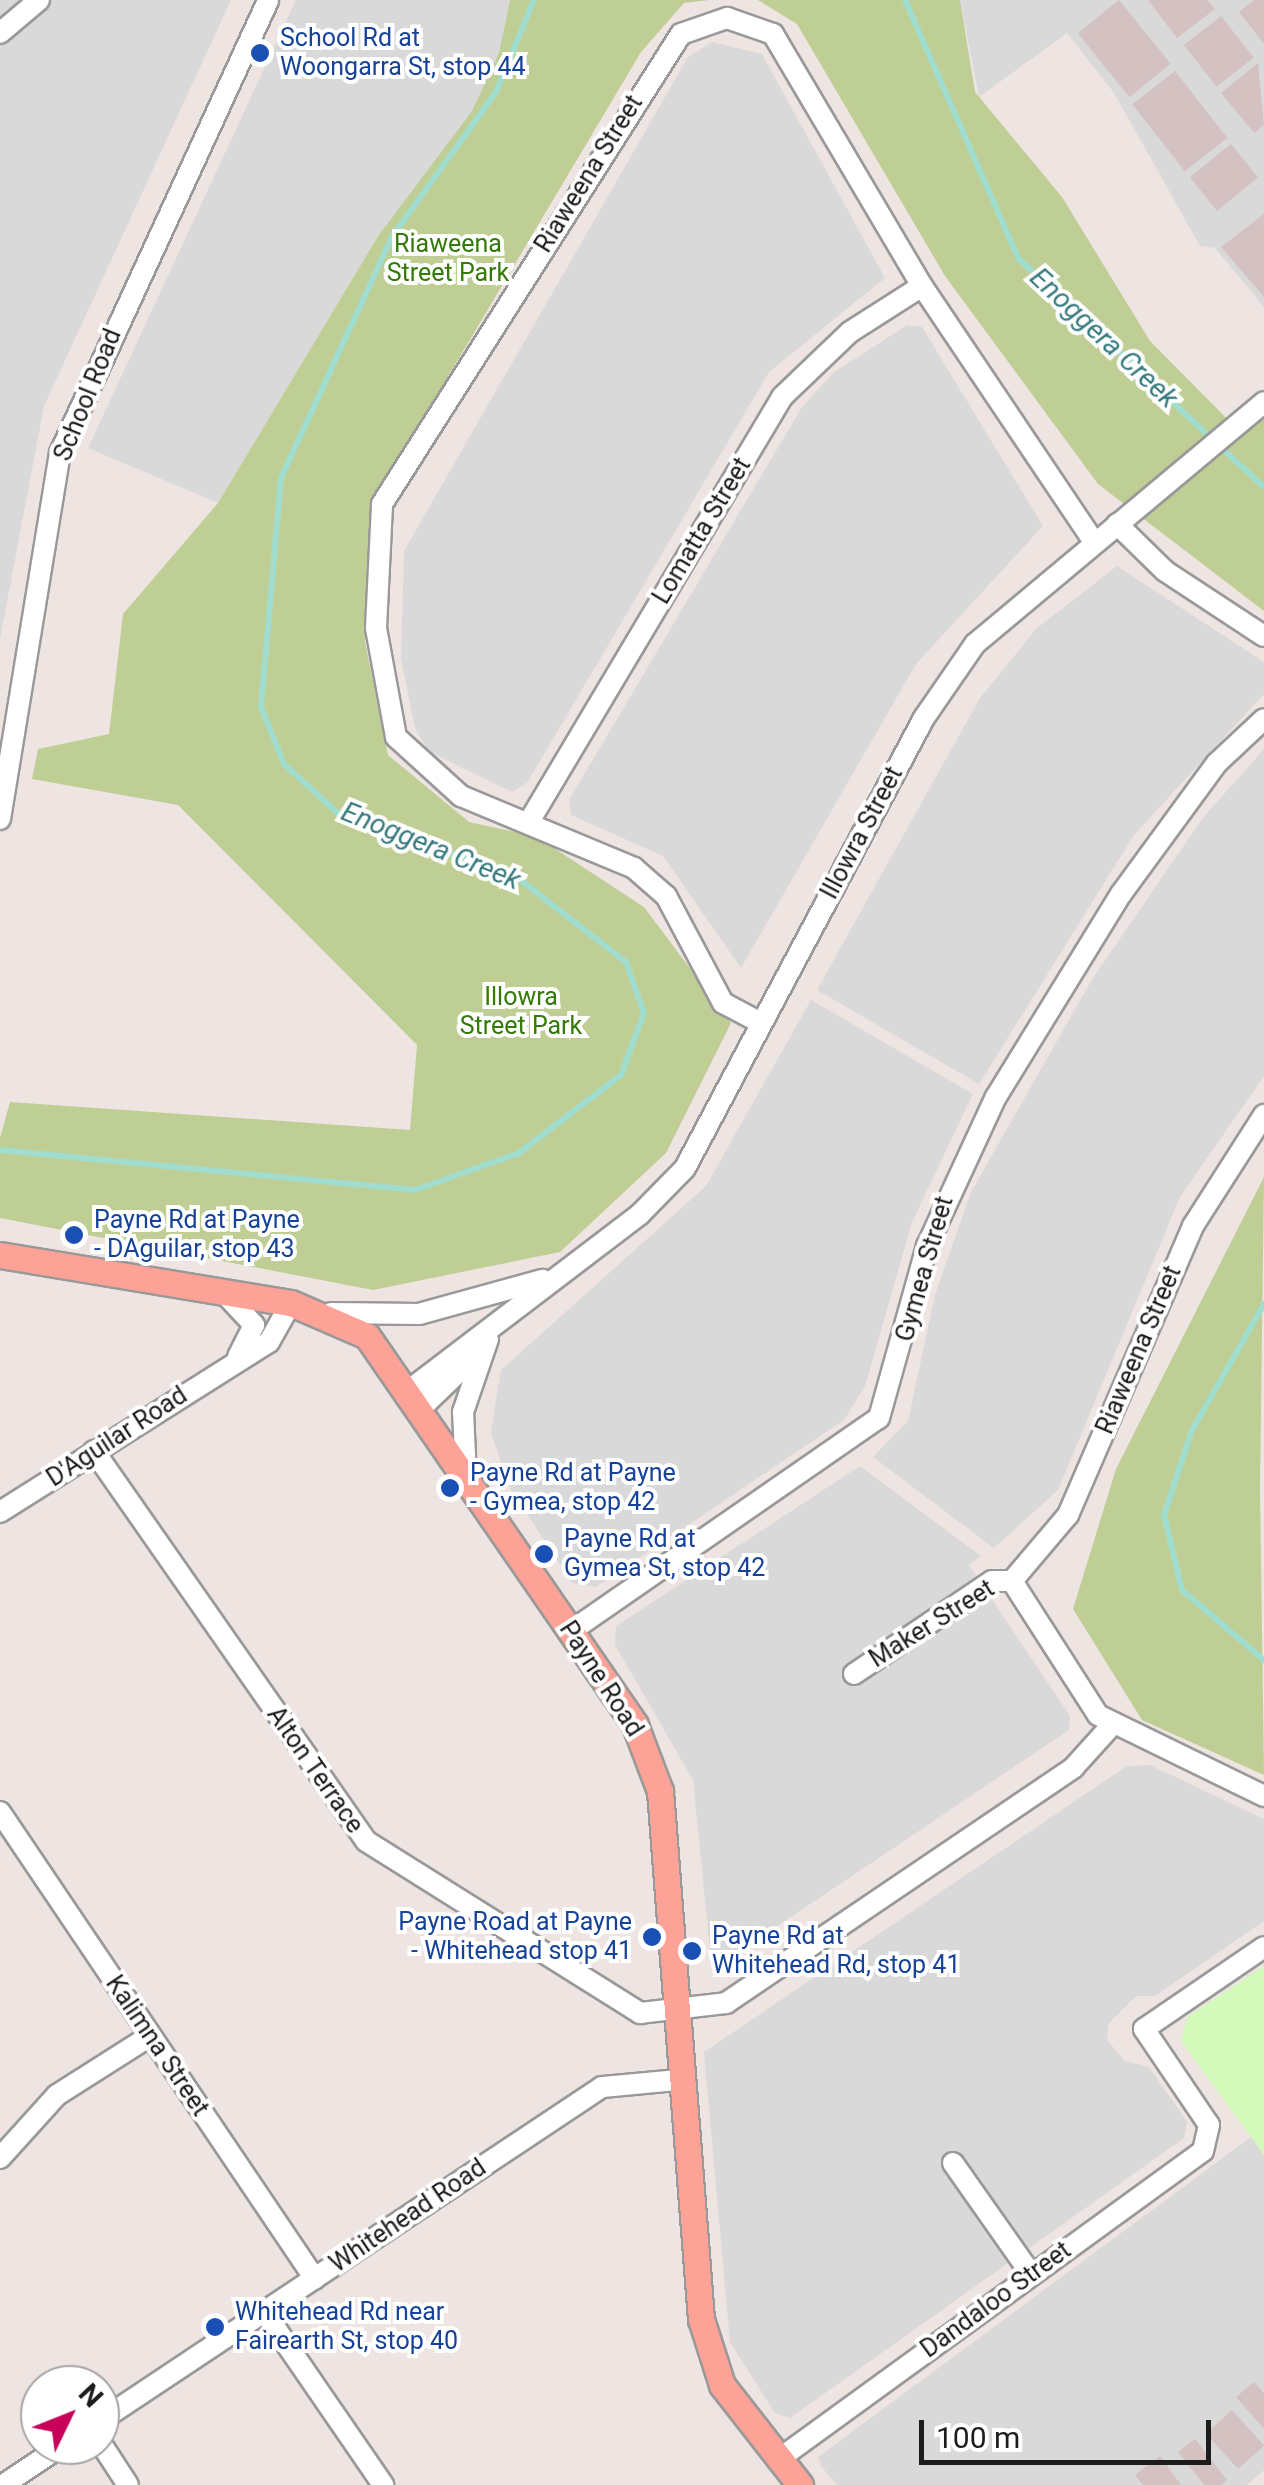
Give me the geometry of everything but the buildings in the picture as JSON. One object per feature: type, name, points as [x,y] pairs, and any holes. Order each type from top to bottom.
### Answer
[{"type":"main road","name":"Payne Road","points":[[0,1256],[291,1303],[320,1310],[367,1336],[635,1725],[660,1791],[677,2080],[709,2354],[738,2411],[800,2485]]},
{"type":"street","points":[[0,33],[39,0]]},
{"type":"street","name":"School Road","points":[[0,819],[60,453],[268,0]]},
{"type":"street","name":"Riaweena Street","points":[[761,1024],[723,1003],[649,880],[530,820],[461,796],[396,737],[376,628],[382,504],[681,34],[727,18],[773,34],[922,286],[1094,540]]},
{"type":"street","name":"Lomatta Street","points":[[530,820],[782,397],[850,332],[922,286]]},
{"type":"street","name":"Illowra Street","points":[[414,1400],[516,1306],[564,1271],[684,1168],[924,718],[975,644],[1094,540],[1170,483],[1264,402]]},
{"type":"street","points":[[1117,524],[1165,571],[1264,636]]},
{"type":"street","name":"Gymea Street","points":[[571,1631],[879,1418],[927,1246],[996,1097],[1121,894],[1218,763],[1264,719]]},
{"type":"street","name":"Riaweena Street","points":[[1012,1581],[1068,1515],[1193,1226],[1264,1114]]},
{"type":"street","points":[[320,1310],[419,1314],[564,1271]]},
{"type":"street","points":[[224,1292],[254,1326],[233,1361]]},
{"type":"street","name":"D'Aguilar Road","points":[[0,1512],[233,1361],[270,1342],[291,1303]]},
{"type":"street","name":"Illowra Street","points":[[414,1400],[488,1340],[516,1306]]},
{"type":"street","points":[[467,1478],[462,1424],[488,1340]]},
{"type":"street","name":"Alton Terrace","points":[[94,1452],[366,1842],[612,2001],[675,2014]]},
{"type":"street","name":"Maker Street","points":[[854,1674],[992,1581],[1012,1581]]},
{"type":"street","points":[[1012,1581],[1111,1726],[1264,1796]]},
{"type":"street","points":[[675,2014],[726,2003],[1074,1767],[1111,1726]]},
{"type":"street","name":"Kalimna Street","points":[[0,1812],[314,2279]]},
{"type":"street","name":"Dandaloo Street","points":[[779,2459],[1212,2140],[1144,2028],[1264,1948]]},
{"type":"street","points":[[0,2158],[57,2095],[150,2036]]},
{"type":"street","name":"Whitehead Road","points":[[120,2407],[602,2086],[677,2080]]},
{"type":"street","points":[[953,2163],[1031,2274]]},
{"type":"street","points":[[265,2313],[383,2485]]},
{"type":"street","points":[[3,2485],[33,2465]]},
{"type":"shaded area","points":[[0,0],[231,0],[44,406],[0,639]]},
{"type":"shaded area","points":[[296,0],[510,0],[499,53],[472,111],[378,236],[218,503],[88,448]]},
{"type":"shaded area","points":[[960,0],[1264,0],[1264,307],[1215,248],[1200,246],[1114,93],[1067,33],[979,97]]},
{"type":"shaded area","points":[[712,42],[762,54],[885,278],[769,372],[527,783],[512,792],[428,751],[415,728],[401,658],[404,551],[688,57]]},
{"type":"shaded area","points":[[907,325],[922,327],[1043,526],[916,664],[741,968],[663,856],[571,815],[569,800],[802,407],[833,373]]},
{"type":"shaded area","points":[[1117,566],[1264,662],[1264,694],[1134,835],[979,1084],[817,990],[980,698],[1036,629]]},
{"type":"shaded area","points":[[1264,749],[1264,1076],[1180,1197],[1058,1490],[994,1548],[873,1457],[908,1421],[935,1295],[971,1192],[1093,978],[1202,819]]},
{"type":"shaded area","points":[[811,1000],[973,1094],[912,1222],[865,1386],[844,1420],[596,1587],[572,1583],[509,1486],[491,1432],[501,1370],[706,1186]]},
{"type":"shaded area","points":[[860,1466],[981,1556],[969,1565],[1070,1716],[1069,1730],[712,1970],[693,1780],[615,1645],[616,1626]]},
{"type":"shaded area","points":[[1150,1765],[1264,1819],[1264,1921],[1155,1996],[1136,1996],[1108,2024],[1107,2040],[1125,2061],[1149,2067],[1187,2122],[1184,2138],[790,2418],[775,2413],[730,2342],[704,2052],[1127,1766]]},
{"type":"shaded area","points":[[1251,2137],[1264,2155],[1264,2470],[1247,2485],[837,2485],[821,2466],[818,2457]]},
{"type":"green space","points":[[510,0],[709,0],[684,3],[641,52],[374,501],[365,642],[388,755],[469,822],[537,837],[644,907],[731,1023],[666,1153],[560,1252],[373,1290],[0,1218],[0,1138],[10,1102],[410,1130],[417,1045],[178,805],[32,779],[38,749],[109,734],[123,614],[218,503],[378,236],[472,111],[499,53]]},
{"type":"green space","points":[[758,0],[960,0],[975,92],[1062,197],[1150,341],[1242,434],[1264,419],[1264,611],[1098,484],[945,276],[797,24]]},
{"type":"green space","points":[[1264,1177],[1260,1488],[1264,1775],[1142,1720],[1073,1609],[1116,1469]]},
{"type":"green space","points":[[1264,1966],[1264,2155],[1181,2041],[1187,2017]]},
{"type":"waterway","name":"Enoggera Creek","points":[[0,1150],[415,1190],[519,1153],[621,1075],[644,1013],[626,962],[515,876],[341,816],[284,764],[261,707],[281,478],[393,235],[496,92],[534,0]]},
{"type":"waterway","name":"Enoggera Creek","points":[[905,0],[1018,258],[1264,487]]},
{"type":"waterway","name":"Enoggera Creek","points":[[1264,1304],[1192,1430],[1164,1515],[1182,1590],[1264,1660]]},
{"type":"place","name":"School Rd at Woongarra St, stop 44","points":[[260,53]]},
{"type":"place","name":"Payne Rd at Payne - DAguilar, stop 43","points":[[74,1235]]},
{"type":"place","name":"Payne Rd at Payne - Gymea, stop 42","points":[[450,1488]]},
{"type":"place","name":"Payne Rd at Gymea St, stop 42","points":[[544,1554]]},
{"type":"place","name":"Payne Road at Payne - Whitehead stop 41","points":[[652,1937]]},
{"type":"place","name":"Payne Rd at Whitehead Rd, stop 41","points":[[692,1951]]},
{"type":"place","name":"Whitehead Rd near Fairearth St, stop 40","points":[[215,2327]]},
{"type":"park label","name":"Riaweena Street Park","points":[[448,260]]},
{"type":"park label","name":"Illowra Street Park","points":[[521,1012]]}]
